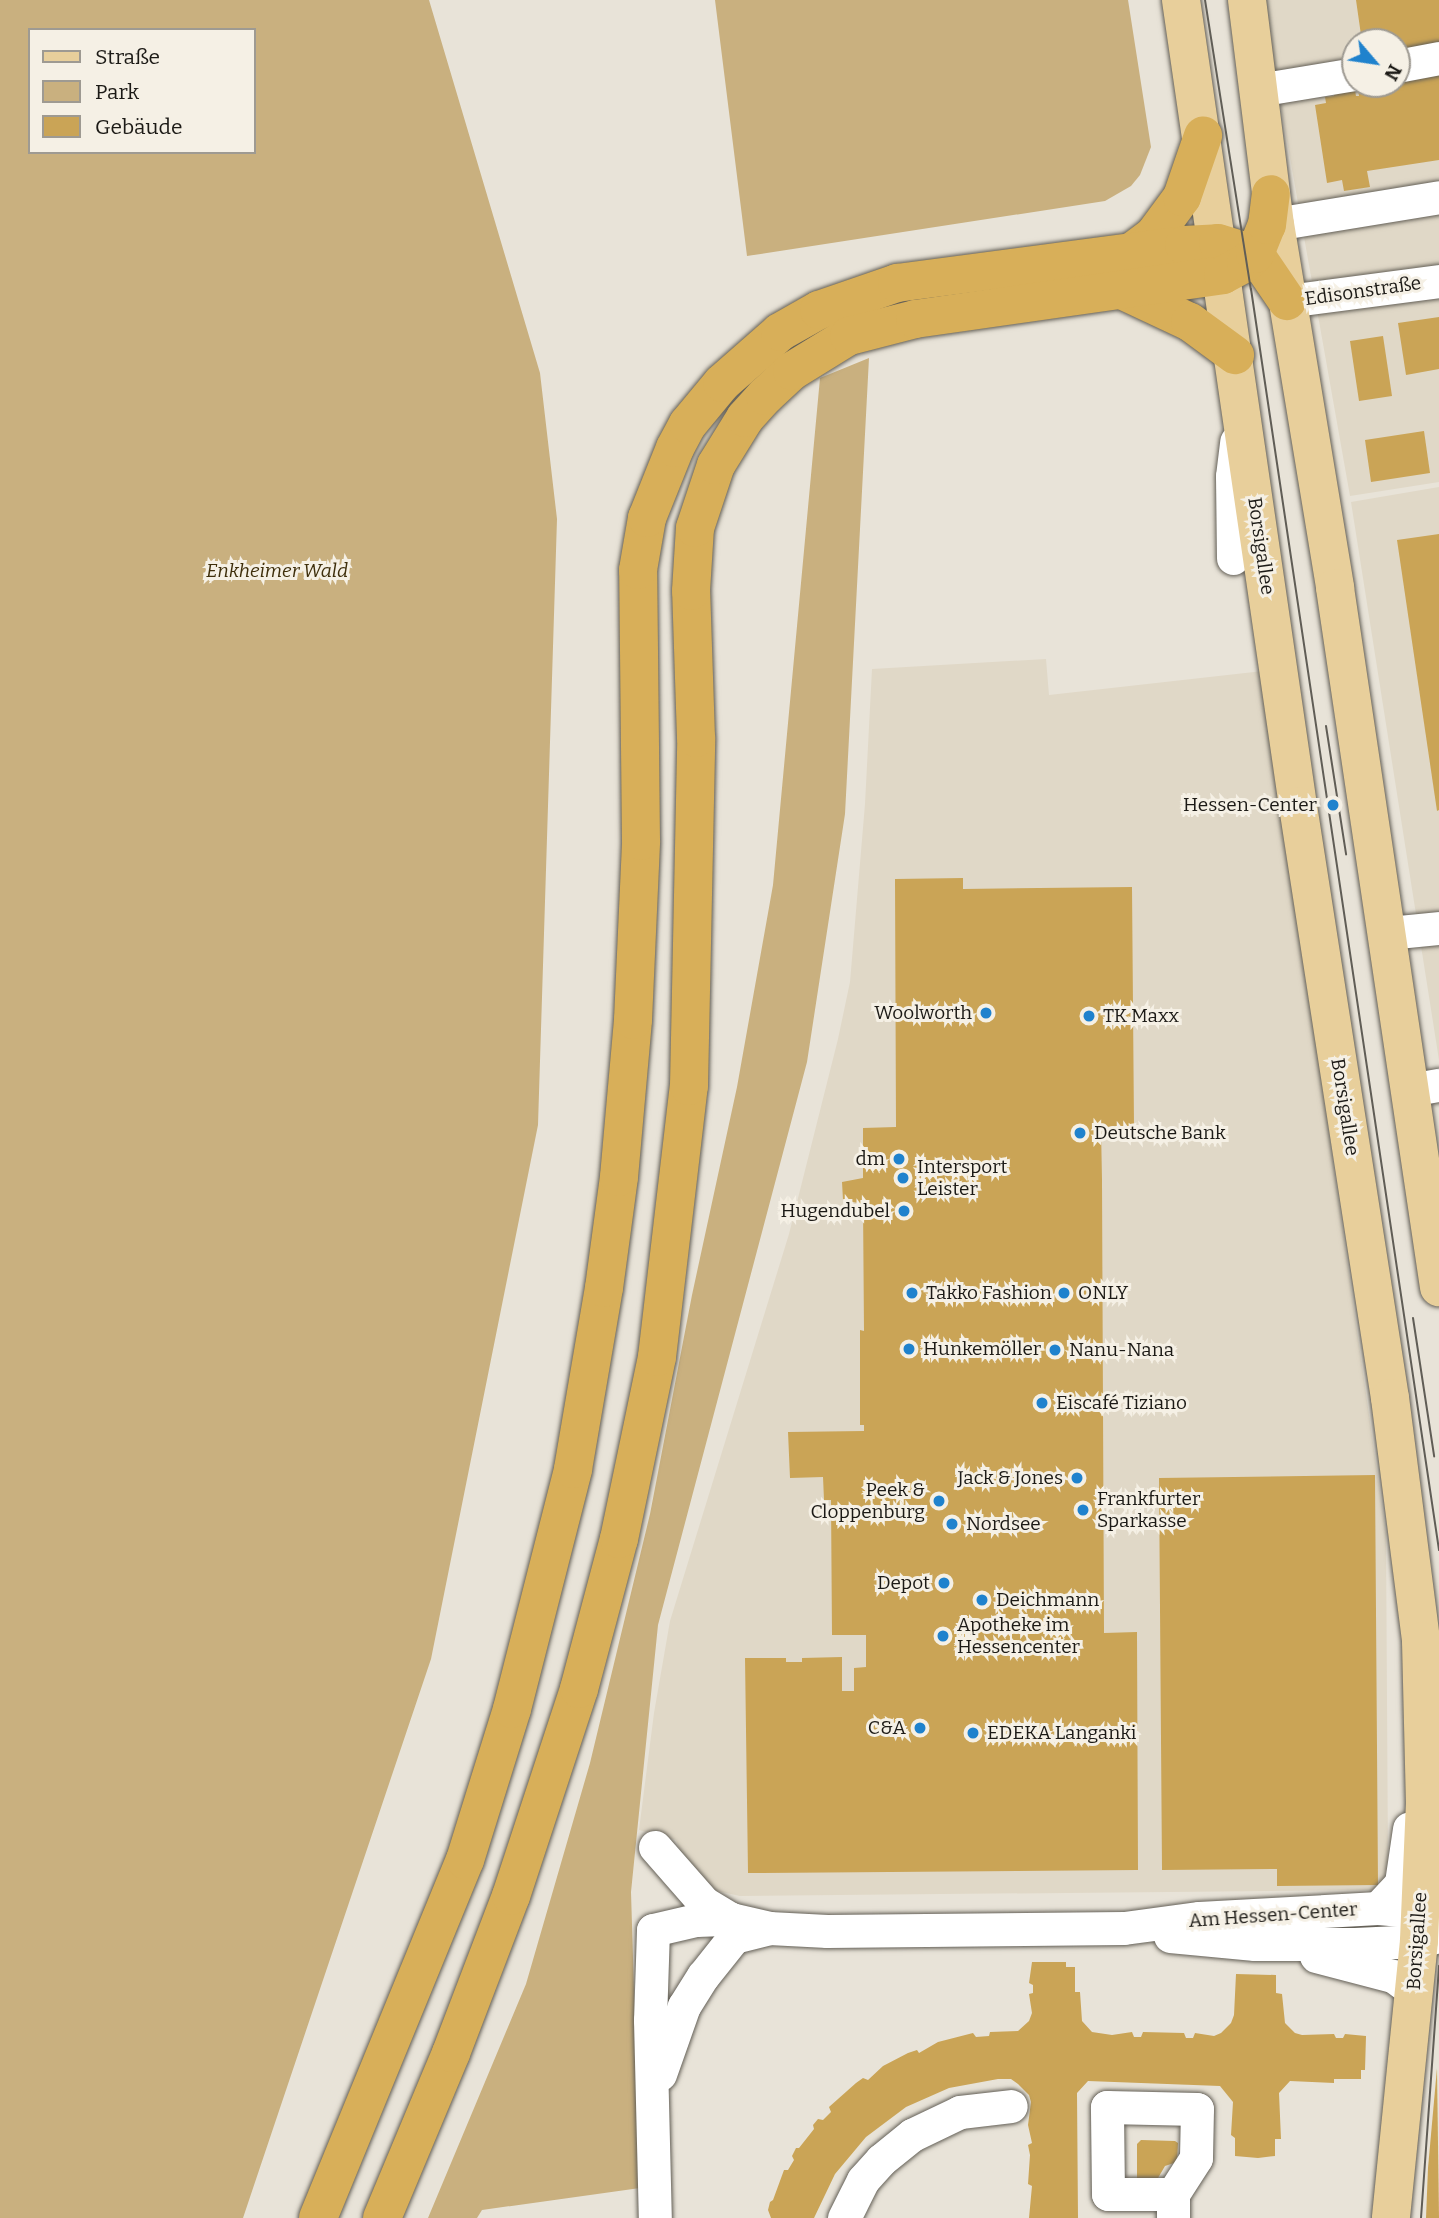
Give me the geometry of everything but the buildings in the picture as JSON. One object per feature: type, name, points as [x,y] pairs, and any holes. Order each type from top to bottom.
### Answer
[{"type":"highway","points":[[1127,272],[1178,204],[1203,136]]},
{"type":"highway","points":[[382,2218],[451,2053],[511,1896],[579,1689],[619,1539],[657,1357],[689,1086],[696,738],[691,591],[695,528],[703,498],[729,440],[765,396],[792,371],[849,337],[915,319],[1127,272],[1221,259],[1246,263],[1267,224]]},
{"type":"highway","points":[[1267,224],[1287,300]]},
{"type":"highway","points":[[318,2218],[465,1860],[512,1709],[573,1469],[604,1288],[619,1177],[633,1020],[641,841],[638,570],[647,518],[659,484],[688,424],[722,383],[780,332],[819,310],[897,283],[1127,272],[1235,355]]},
{"type":"main road","name":"Borsigallee","points":[[1181,0],[1235,355],[1297,806],[1390,1398],[1423,1670],[1429,1929],[1414,1991],[1391,2218]]},
{"type":"main road","points":[[1247,0],[1259,97],[1267,224]]},
{"type":"main road","points":[[1221,259],[1261,294],[1287,300],[1388,933],[1425,1087],[1439,1287]]},
{"type":"street","points":[[1411,63],[1439,58]]},
{"type":"street","points":[[1259,97],[1341,77]]},
{"type":"street","points":[[1259,97],[1328,93]]},
{"type":"street","points":[[1267,224],[1439,197]]},
{"type":"street","name":"Edisonstraße","points":[[1287,300],[1439,281]]},
{"type":"street","points":[[1233,558],[1232,476],[1242,411]]},
{"type":"street","points":[[1388,933],[1439,928]]},
{"type":"street","name":"Am Hessen-Center","points":[[655,2218],[652,2103],[653,1930],[687,1941],[732,1928],[827,1931],[1129,1927],[1199,1918],[1378,1908],[1401,1882],[1408,1845],[1423,1670]]},
{"type":"street","points":[[655,1847],[704,1903],[732,1928]]},
{"type":"street","points":[[1378,1908],[1429,1929]]},
{"type":"street","name":"Am Hessen-Center","points":[[1129,1927],[1182,1938],[1255,1944],[1384,1973],[1414,1991]]},
{"type":"street","name":"Am Hessen-Center","points":[[652,2103],[667,2046],[684,2006],[732,1928]]},
{"type":"street","name":"Am Hessen-Center","points":[[1255,1944],[1429,1929]]},
{"type":"street","points":[[844,2218],[863,2180],[881,2160],[912,2135],[960,2112],[1011,2106]]},
{"type":"shaded area","points":[[1262,0],[1439,0],[1439,482],[1350,496]]},
{"type":"shaded area","points":[[1439,487],[1439,1060],[1351,502]]},
{"type":"shaded area","points":[[1046,659],[1049,695],[1263,671],[1386,1534],[1388,1865],[1383,1880],[1373,1890],[740,1896],[708,1889],[690,1875],[676,1840],[639,1830],[654,1713],[670,1621],[789,1234],[850,982],[865,804],[872,669]]},
{"type":"green space","name":"Enkheimer Wald","points":[[0,0],[429,0],[540,373],[557,519],[538,1125],[431,1659],[243,2218],[0,2218]]},
{"type":"green space","points":[[715,0],[1128,0],[1151,147],[1140,175],[1131,186],[1105,201],[747,256]]},
{"type":"green space","points":[[869,358],[845,814],[807,1062],[658,1625],[631,1892],[640,2188],[482,2210],[477,2218],[428,2218],[526,1984],[590,1763],[650,1514],[692,1295],[737,1087],[773,885],[820,378]]},
{"type":"tram line","points":[[1205,0],[1251,289],[1439,1550]]},
{"type":"tram line","points":[[1326,726],[1346,854]]},
{"type":"tram line","points":[[1413,1318],[1434,1456]]},
{"type":"tram line","points":[[1421,2218],[1439,1966]]},
{"type":"place","name":"Hessen-Center","points":[[1333,805]]},
{"type":"place","name":"Woolworth","points":[[986,1013]]},
{"type":"place","name":"TK Maxx","points":[[1089,1016]]},
{"type":"place","name":"Deutsche Bank","points":[[1080,1133]]},
{"type":"place","name":"dm","points":[[899,1159]]},
{"type":"place","name":"Intersport Leister","points":[[903,1178]]},
{"type":"place","name":"Hugendubel","points":[[904,1211]]},
{"type":"place","name":"Takko Fashion","points":[[912,1293]]},
{"type":"place","name":"ONLY","points":[[1064,1293]]},
{"type":"place","name":"Hunkemöller","points":[[909,1349]]},
{"type":"place","name":"Nanu-Nana","points":[[1055,1350]]},
{"type":"place","name":"Eiscafé Tiziano","points":[[1042,1403]]},
{"type":"place","name":"Jack & Jones","points":[[1077,1478]]},
{"type":"place","name":"Peek & Cloppenburg","points":[[939,1501]]},
{"type":"place","name":"Frankfurter Sparkasse","points":[[1083,1510]]},
{"type":"place","name":"Nordsee","points":[[952,1524]]},
{"type":"place","name":"Depot","points":[[944,1583]]},
{"type":"place","name":"Deichmann","points":[[982,1600]]},
{"type":"place","name":"Apotheke im Hessencenter","points":[[943,1636]]},
{"type":"place","name":"C&A","points":[[920,1728]]},
{"type":"place","name":"EDEKA Langanki","points":[[973,1733]]}]
